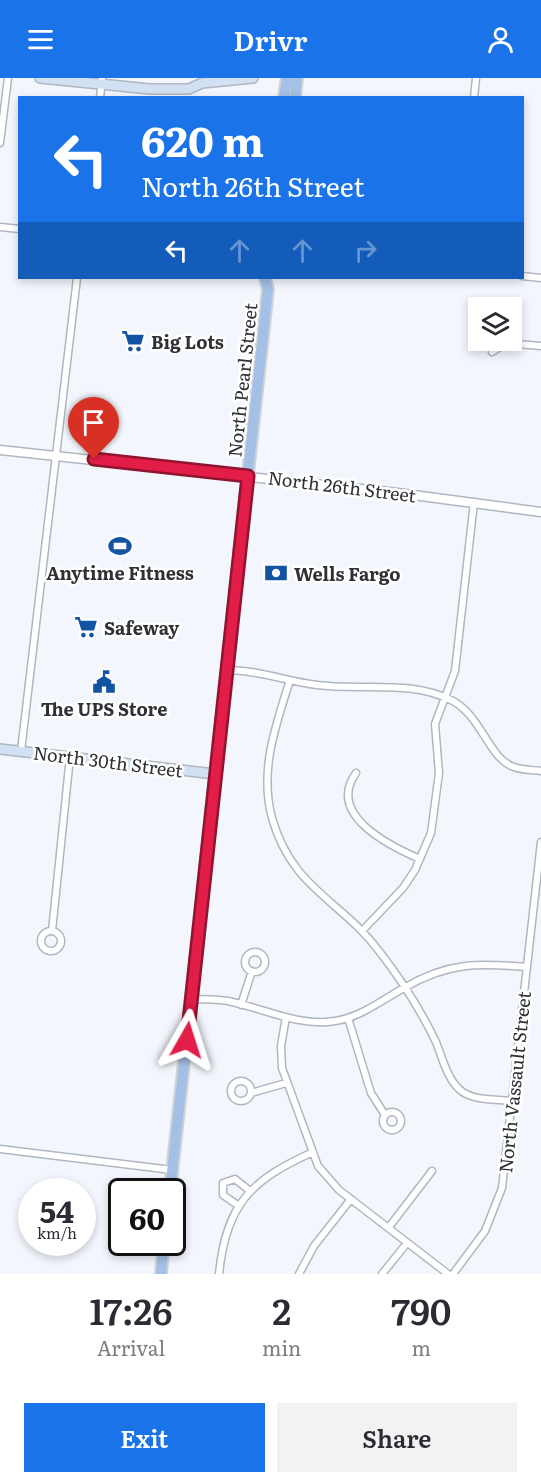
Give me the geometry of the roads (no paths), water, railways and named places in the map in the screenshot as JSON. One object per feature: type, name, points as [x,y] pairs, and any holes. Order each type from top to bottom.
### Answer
[{"type":"main road","points":[[40,78],[189,89],[199,80],[253,78]]},
{"type":"main road","points":[[284,96],[287,78]]},
{"type":"main road","points":[[295,96],[297,78]]},
{"type":"main road","name":"North Pearl Street","points":[[171,1178],[268,289],[265,279]]},
{"type":"main road","name":"North Pearl Street","points":[[268,289],[274,279]]},
{"type":"main road","name":"North 30th Street","points":[[0,748],[215,774]]},
{"type":"main road","points":[[161,1274],[163,1256]]},
{"type":"street","points":[[0,143],[8,78]]},
{"type":"street","points":[[474,96],[476,78]]},
{"type":"street","points":[[0,226],[18,229]]},
{"type":"street","points":[[524,276],[541,278]]},
{"type":"street","points":[[21,751],[77,279]]},
{"type":"street","points":[[492,352],[507,343],[541,346]]},
{"type":"street","name":"North 26th Street","points":[[0,450],[248,476],[541,512]]},
{"type":"street","points":[[362,931],[396,898],[420,859],[431,833],[439,773],[435,724],[457,661],[474,502]]},
{"type":"street","points":[[227,670],[264,673],[324,686],[410,689],[444,697],[472,715],[502,760],[513,767],[541,771]]},
{"type":"street","points":[[290,680],[269,752],[267,782],[273,820],[288,856],[303,877],[362,931],[379,951],[433,1035],[458,1088],[472,1096],[511,1101]]},
{"type":"street","points":[[52,932],[70,758]]},
{"type":"street","points":[[356,773],[348,792],[352,808],[361,822],[381,841],[420,859]]},
{"type":"street","name":"North Vassault Street","points":[[453,1274],[485,1230],[498,1203],[503,1179],[541,844]]},
{"type":"street","points":[[191,999],[241,1005],[308,1022],[348,1018],[442,970],[470,963],[527,967]]},
{"type":"street","points":[[241,1005],[252,971]]},
{"type":"street","points":[[286,1017],[281,1058],[286,1083],[321,1171],[351,1199],[448,1274]]},
{"type":"street","points":[[348,1018],[371,1093],[385,1115]]},
{"type":"street","points":[[251,1093],[286,1083]]},
{"type":"street","points":[[0,1149],[172,1170]]},
{"type":"street","points":[[219,1274],[223,1239],[239,1206],[250,1191],[268,1174],[313,1152]]},
{"type":"street","points":[[389,1227],[432,1171]]},
{"type":"street","points":[[239,1206],[223,1194],[223,1183],[235,1179],[250,1191]]},
{"type":"street","points":[[299,1274],[314,1246],[351,1199]]},
{"type":"street","points":[[382,1274],[407,1243]]},
{"type":"place","name":"Big Lots","points":[[133,341]]},
{"type":"place","name":"Anytime Fitness","points":[[120,546]]},
{"type":"place","name":"Wells Fargo","points":[[276,573]]},
{"type":"place","name":"Safeway","points":[[86,627]]},
{"type":"place","name":"The UPS Store","points":[[104,682]]}]
